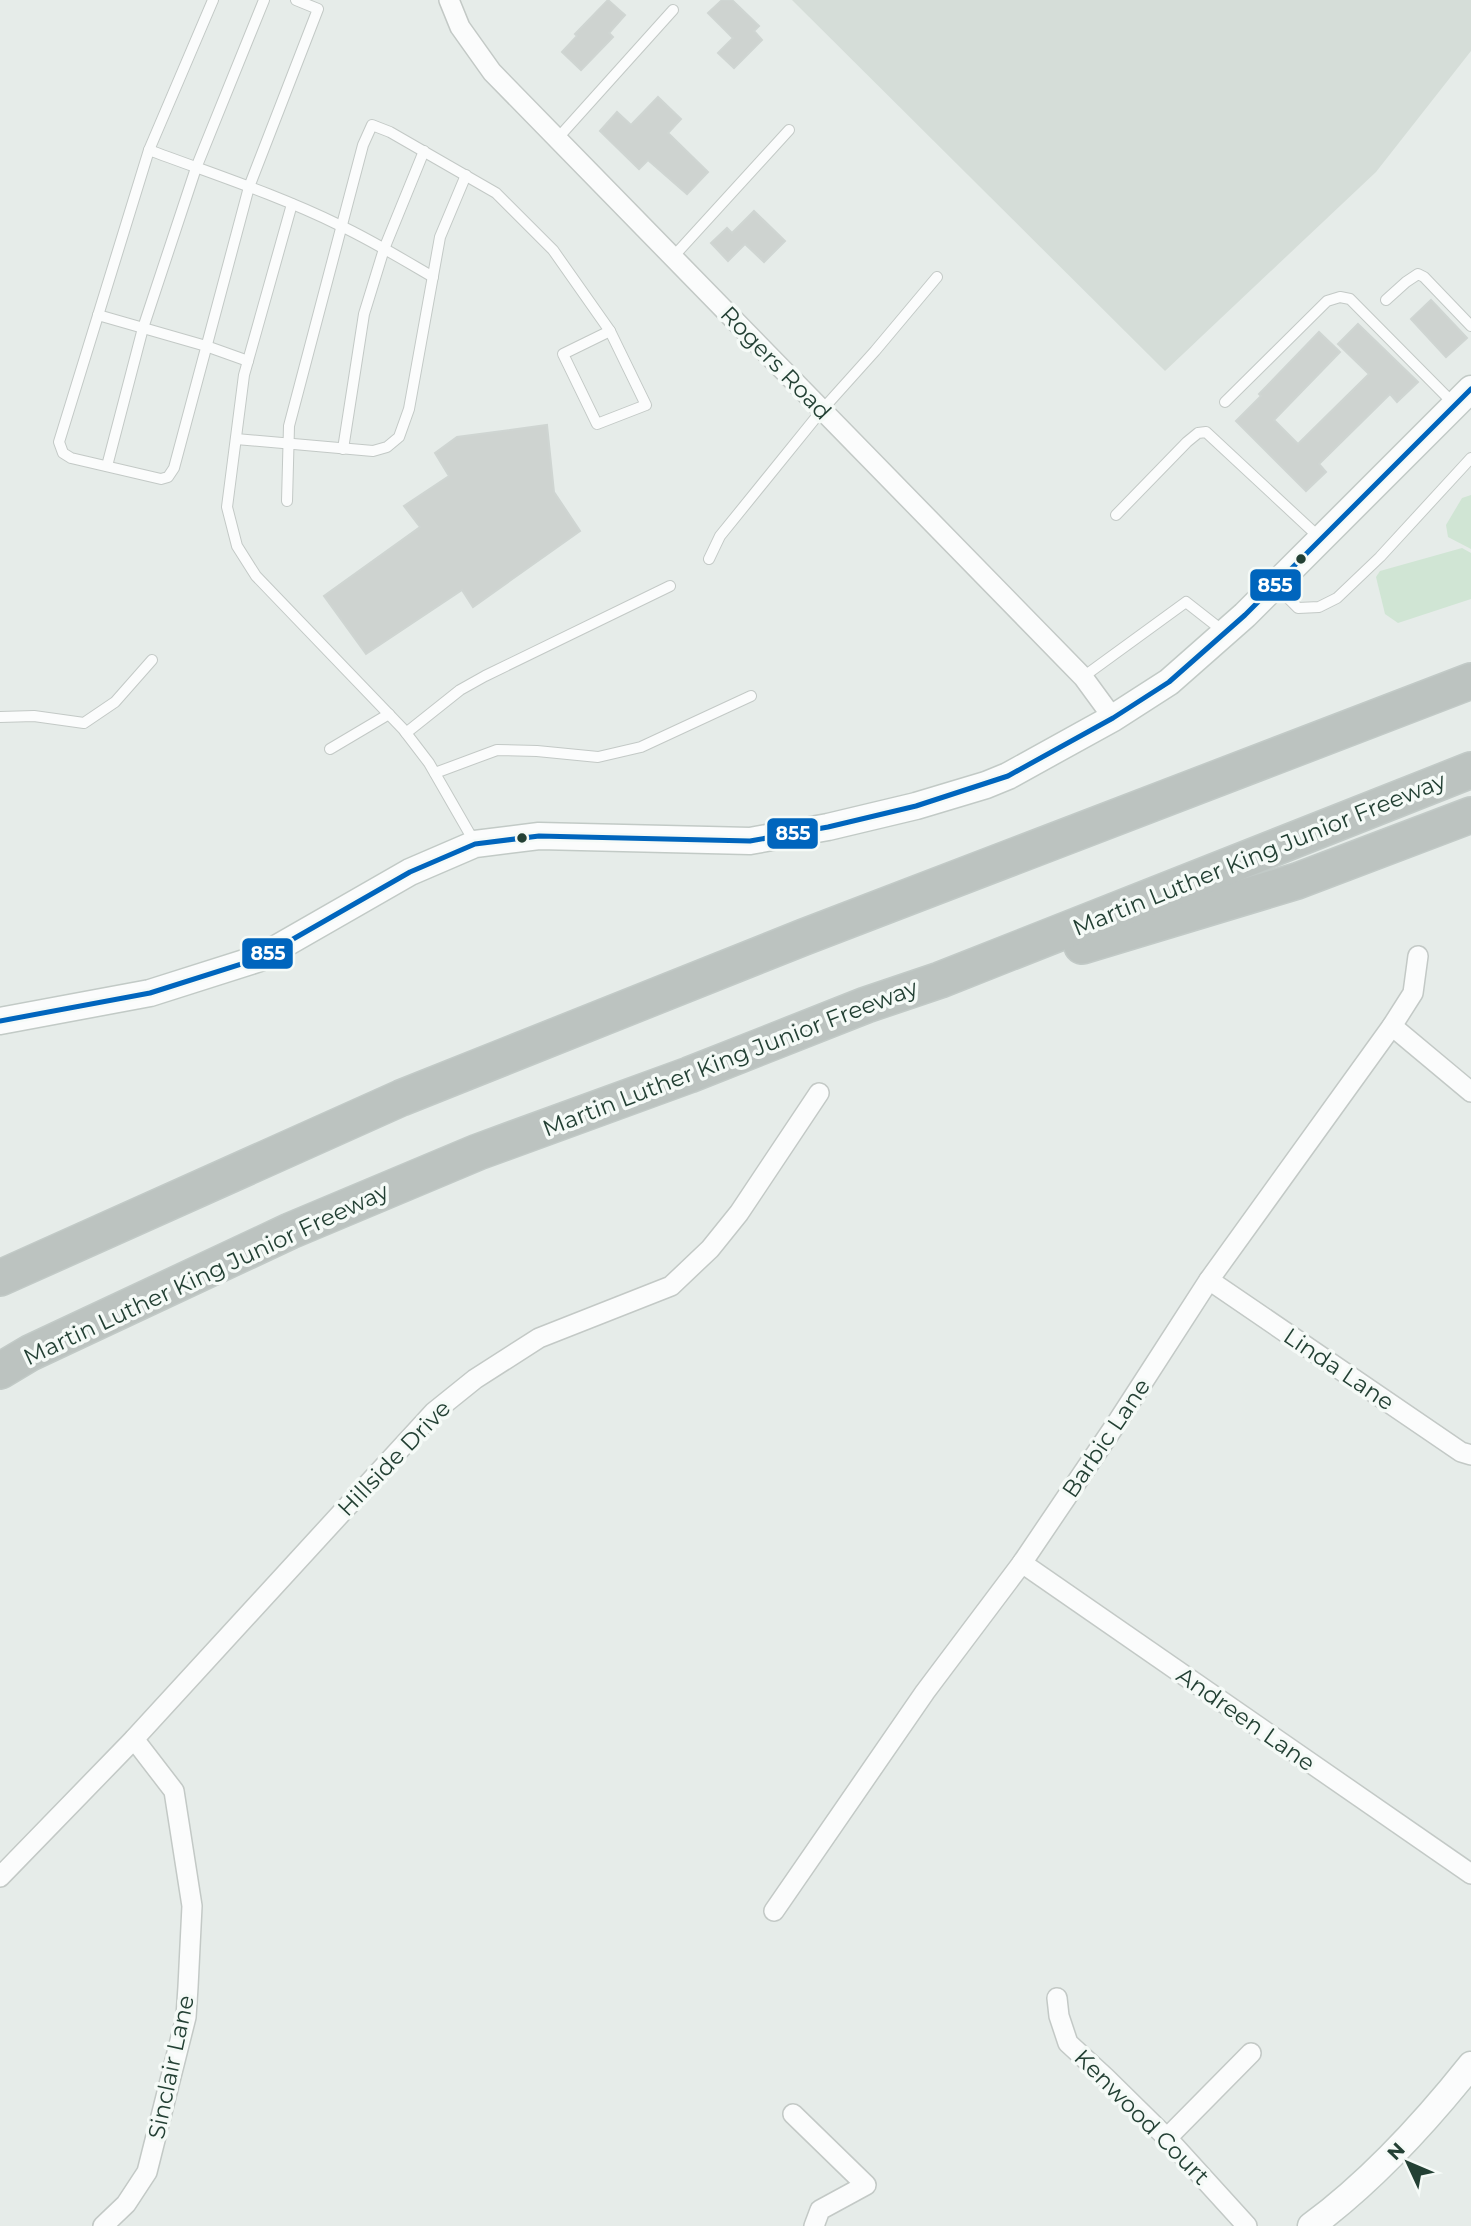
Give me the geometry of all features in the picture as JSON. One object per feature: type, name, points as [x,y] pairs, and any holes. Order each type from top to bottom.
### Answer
[{"type":"highway","points":[[1291,751],[1373,705],[1471,656]]},
{"type":"highway","points":[[0,1278],[401,1098],[804,937],[1471,681]]},
{"type":"highway","name":"Martin Luther King Junior Freeway","points":[[0,1371],[30,1353],[290,1231],[478,1152],[689,1075],[866,1005],[940,980],[1471,770]]},
{"type":"highway","points":[[866,1005],[992,972],[1297,881],[1471,815]]},
{"type":"main road","points":[[0,1021],[150,993],[260,958],[410,872],[475,844],[539,836],[750,841],[828,827],[916,806],[1008,776],[1113,718],[1169,681],[1226,634],[1463,397]]},
{"type":"main road","points":[[1311,2226],[1385,2163],[1430,2115],[1471,2065]]},
{"type":"street","name":"Rogers Road","points":[[449,0],[460,27],[492,72],[1083,677],[1113,718]]},
{"type":"street","name":"Barbic Lane","points":[[774,1912],[925,1692],[1022,1563],[1209,1280],[1392,1026],[1413,993],[1418,956]]},
{"type":"street","points":[[1392,1026],[1471,1092]]},
{"type":"street","name":"Hillside Drive","points":[[0,1877],[134,1739],[435,1412],[475,1379],[540,1338],[671,1286],[710,1249],[738,1213],[819,1093]]},
{"type":"street","name":"Linda Lane","points":[[1209,1280],[1461,1452],[1471,1455]]},
{"type":"street","name":"Andreen Lane","points":[[1022,1563],[1471,1874]]},
{"type":"street","name":"Sinclair Lane","points":[[103,2226],[126,2204],[147,2172],[186,2017],[188,1987],[192,1906],[174,1791],[134,1739]]},
{"type":"street","name":"Kenwood Court","points":[[1057,1998],[1059,2016],[1068,2043],[1167,2138],[1247,2226]]},
{"type":"street","points":[[1167,2138],[1251,2053]]},
{"type":"street","points":[[793,2114],[866,2185],[820,2210],[814,2226]]},
{"type":"lane","points":[[213,0],[149,150],[59,442],[63,453],[71,458],[161,478],[168,477],[174,468],[249,187],[318,9],[296,0]]},
{"type":"lane","points":[[107,466],[143,328],[196,168],[264,0]]},
{"type":"lane","points":[[558,139],[673,10]]},
{"type":"lane","points":[[286,501],[289,426],[363,145],[372,125],[390,132],[496,193],[553,250],[610,331],[646,405],[597,424],[563,354],[610,331]]},
{"type":"lane","points":[[673,257],[789,130]]},
{"type":"lane","points":[[149,150],[249,187],[342,226],[433,277]]},
{"type":"lane","points":[[343,449],[365,314],[384,249],[424,151]]},
{"type":"lane","points":[[236,439],[373,451],[387,447],[399,437],[409,409],[440,237],[466,175]]},
{"type":"lane","points":[[292,204],[244,375],[228,507],[237,546],[256,576],[406,733],[435,773],[475,844]]},
{"type":"lane","points":[[1387,300],[1418,274],[1471,326]]},
{"type":"lane","points":[[709,559],[720,536],[822,410],[937,277]]},
{"type":"lane","points":[[1225,402],[1327,301],[1340,297],[1350,299],[1463,397]]},
{"type":"lane","points":[[98,315],[248,361]]},
{"type":"lane","points":[[1116,515],[1187,442],[1198,433],[1206,432],[1322,539]]},
{"type":"lane","points":[[1276,585],[1298,608],[1320,607],[1337,598],[1380,557],[1471,458]]},
{"type":"lane","points":[[406,733],[460,690],[485,676],[670,586]]},
{"type":"lane","points":[[1083,677],[1186,602],[1226,634]]},
{"type":"lane","points":[[0,717],[34,716],[84,723],[115,702],[152,660]]},
{"type":"lane","points":[[435,773],[497,750],[598,757],[641,747],[751,696]]},
{"type":"lane","points":[[330,749],[389,715]]},
{"type":"shaded area","points":[[792,0],[1471,0],[1471,51],[1376,172],[1165,371]]},
{"type":"green space","points":[[1471,495],[1471,549],[1448,537],[1446,525],[1462,498]]},
{"type":"green space","points":[[1462,548],[1471,553],[1471,599],[1398,623],[1385,614],[1376,577],[1380,571]]},
{"type":"building","points":[[608,0],[625,15],[609,33],[613,37],[581,70],[562,52],[577,36],[575,34]]},
{"type":"building","points":[[722,0],[732,0],[759,26],[754,31],[762,40],[734,68],[718,53],[733,38],[708,13]]},
{"type":"building","points":[[658,97],[681,119],[668,133],[708,172],[687,194],[648,160],[639,169],[600,131],[617,112],[631,125]]},
{"type":"building","points":[[754,211],[785,241],[764,262],[745,244],[728,261],[711,243],[727,228],[732,233]]},
{"type":"building","points":[[1431,300],[1467,338],[1446,357],[1411,319]]},
{"type":"building","points":[[1358,324],[1418,382],[1397,402],[1390,394],[1319,464],[1326,472],[1306,491],[1236,421],[1319,332],[1340,352],[1274,420],[1298,444],[1369,374],[1338,344]]},
{"type":"building","points":[[547,425],[554,492],[580,531],[473,607],[462,590],[366,654],[324,596],[420,527],[404,506],[449,476],[435,453],[457,437]]},
{"type":"transit line","name":"855","points":[[0,1021],[150,993],[260,958],[410,872],[475,844],[539,836],[750,841],[828,827],[916,806],[1008,776],[1113,718],[1169,682],[1245,615],[1471,389]]}]
